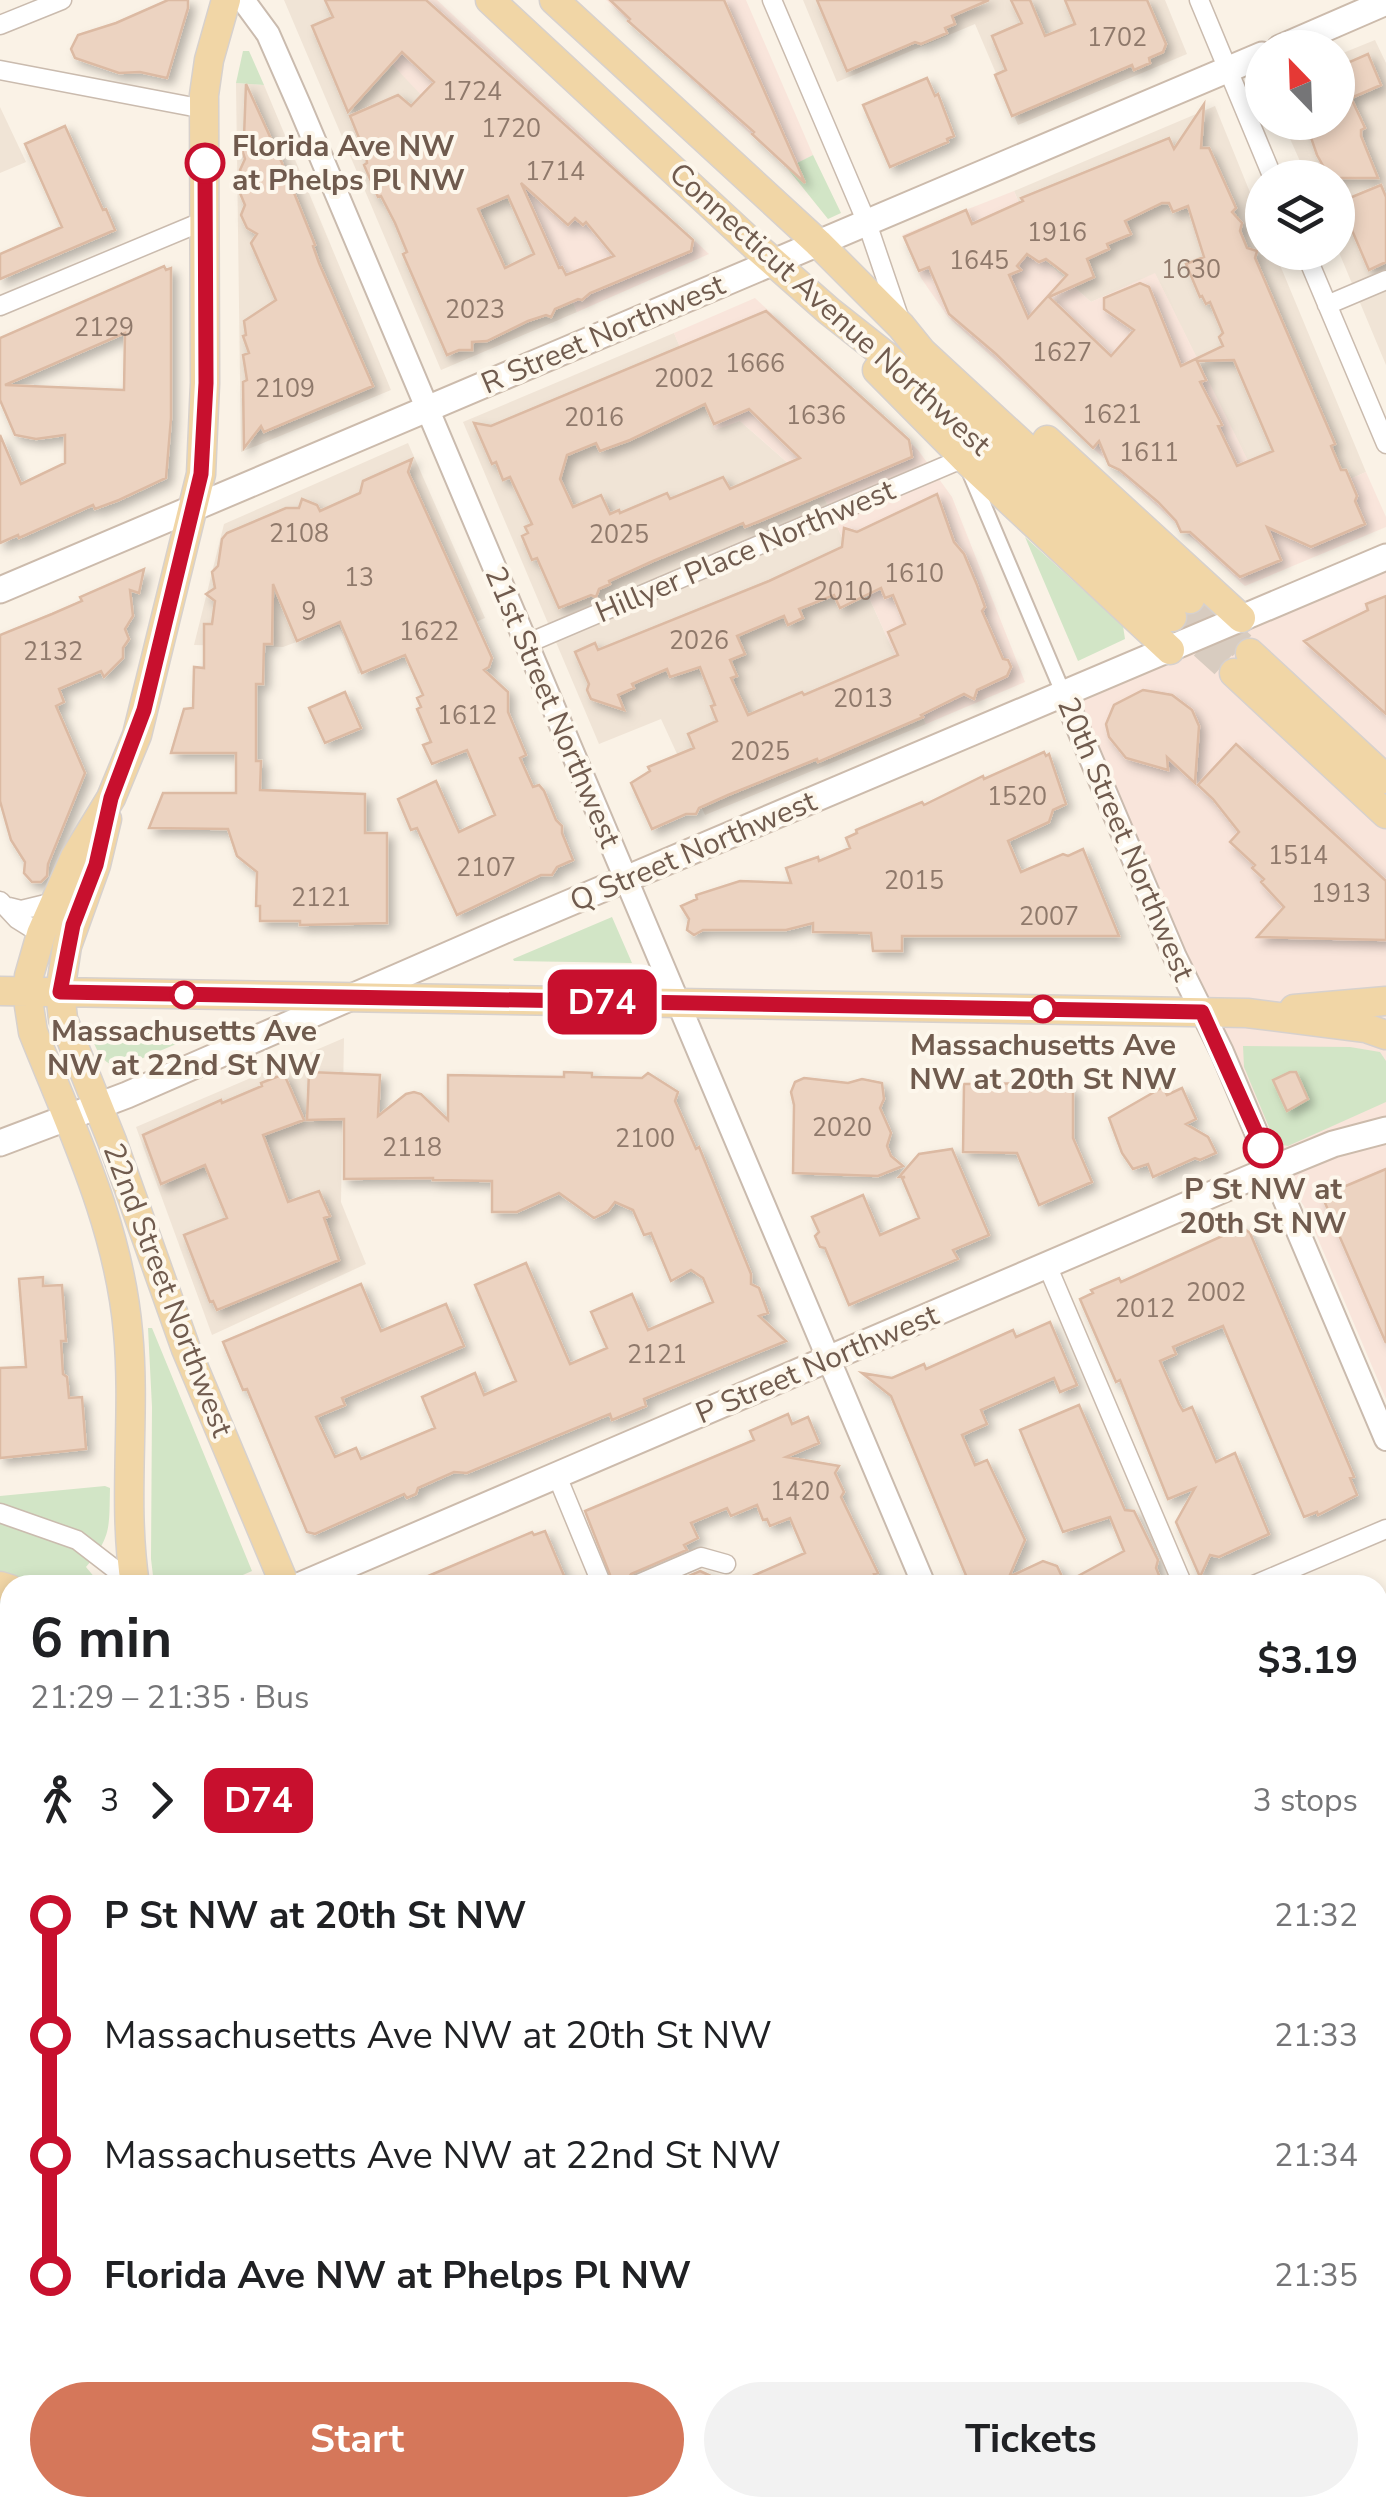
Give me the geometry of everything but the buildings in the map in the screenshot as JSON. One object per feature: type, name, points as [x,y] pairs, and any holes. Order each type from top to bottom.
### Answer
[{"type":"main road","points":[[60,992],[70,936],[96,865],[111,798],[144,710],[201,474],[204,109],[209,60],[226,0]]},
{"type":"main road","name":"Connecticut Avenue Northwest","points":[[490,0],[828,311],[1181,608],[922,352],[818,243],[554,0]]},
{"type":"main road","points":[[1321,30],[1386,2]]},
{"type":"main road","name":"R Street Northwest","points":[[0,590],[1245,62]]},
{"type":"main road","points":[[828,311],[877,371],[964,458],[1170,650]]},
{"type":"main road","points":[[901,326],[936,340],[961,361],[1241,618]]},
{"type":"main road","name":"Q Street Northwest","points":[[0,1143],[358,996],[1386,557]]},
{"type":"main road","points":[[1386,779],[1242,663],[1386,814]]},
{"type":"main road","points":[[14,991],[29,976],[54,902],[111,798]]},
{"type":"main road","points":[[14,991],[1202,1012],[1262,1014],[1366,1028],[1386,1035]]},
{"type":"main road","name":"22nd Street Northwest","points":[[14,991],[34,1032],[106,1218],[118,1266],[130,1357],[133,1575]]},
{"type":"main road","name":"22nd Street Northwest","points":[[60,992],[67,1031],[98,1105],[186,1349],[281,1575]]},
{"type":"main road","points":[[1262,1014],[1386,1001]]},
{"type":"main road","name":"P Street Northwest","points":[[1333,1144],[1386,1111]]},
{"type":"main road","name":"P Street Northwest","points":[[324,1575],[1333,1144],[1386,1130]]},
{"type":"main road","points":[[118,1266],[152,1256]]},
{"type":"street","points":[[0,25],[62,0]]},
{"type":"street","name":"21st Street Northwest","points":[[243,0],[268,34],[920,1575]]},
{"type":"street","points":[[772,0],[867,223],[901,326]]},
{"type":"street","points":[[1199,0],[1266,160]]},
{"type":"street","points":[[0,70],[204,109]]},
{"type":"street","points":[[0,306],[206,220]]},
{"type":"street","points":[[1312,270],[1386,444]]},
{"type":"street","points":[[1327,305],[1386,280]]},
{"type":"street","name":"Hillyer Place Northwest","points":[[526,644],[964,458]]},
{"type":"street","name":"20th Street Northwest","points":[[964,458],[1180,968],[1272,1170],[1386,1439]]},
{"type":"street","points":[[4,904],[21,910],[54,902]]},
{"type":"street","points":[[4,904],[18,920],[41,934]]},
{"type":"street","points":[[1047,1265],[1179,1575]]},
{"type":"street","points":[[557,1476],[598,1575]]},
{"type":"street","points":[[0,1513],[77,1540],[122,1575]]},
{"type":"street","points":[[1278,1575],[1386,1529]]},
{"type":"street","points":[[659,1575],[701,1557],[726,1564]]},
{"type":"shaded area","points":[[284,0],[354,0],[535,216],[577,312],[441,370]]},
{"type":"shaded area","points":[[354,0],[437,0],[709,254],[577,312],[535,216],[343,12]]},
{"type":"shaded area","points":[[606,0],[746,0],[813,155],[787,168]]},
{"type":"shaded area","points":[[803,0],[1165,0],[1187,54],[1018,125],[975,24],[837,82]]},
{"type":"shaded area","points":[[1375,40],[1386,63],[1386,365],[1346,270],[1355,270],[1355,160],[1299,160],[1291,140],[1355,140],[1355,48]]},
{"type":"shaded area","points":[[236,83],[264,85],[391,390],[241,452]]},
{"type":"shaded area","points":[[1215,106],[1245,180],[1245,270],[1282,270],[1366,472],[1273,512],[1155,274],[1091,302],[1043,259],[1014,191]]},
{"type":"shaded area","points":[[0,107],[26,162],[0,173]]},
{"type":"shaded area","points":[[1014,191],[1043,259],[1091,302],[1155,273],[1273,511],[1366,472],[1386,517],[1386,527],[1245,586],[948,317],[921,278],[902,235]]},
{"type":"shaded area","points":[[755,298],[918,450],[952,497],[1025,682],[926,724],[822,493],[740,421],[715,430],[674,333]]},
{"type":"shaded area","points":[[674,333],[715,429],[740,421],[822,493],[926,724],[705,815],[661,719],[599,744],[463,422]]},
{"type":"shaded area","points":[[408,443],[485,618],[358,674],[339,626],[283,647],[194,645],[224,524]]},
{"type":"shaded area","points":[[1386,557],[1386,1399],[1304,1206],[1261,1142],[1064,695]]},
{"type":"shaded area","points":[[344,1038],[341,1202],[366,1264],[212,1335],[136,1127]]},
{"type":"green space","points":[[243,51],[249,51],[264,85],[236,83]]},
{"type":"green space","points":[[813,155],[841,213],[828,219],[787,168]]},
{"type":"green space","points":[[1025,537],[1123,626],[1125,639],[1078,661]]},
{"type":"green space","points":[[612,917],[632,963],[513,959]]},
{"type":"green space","points":[[89,1031],[200,1034],[116,1066],[98,1051]]},
{"type":"green space","points":[[1243,1046],[1350,1047],[1380,1052],[1386,1061],[1386,1102],[1288,1146],[1276,1144],[1244,1067]]},
{"type":"green space","points":[[148,1328],[152,1328],[252,1571],[243,1575],[153,1575]]},
{"type":"green space","points":[[110,1488],[107,1530],[101,1547],[86,1567],[93,1575],[0,1575],[0,1496]]},
{"type":"tunnel","points":[[1190,599],[1250,653]]},
{"type":"tunnel","points":[[1172,617],[1234,673]]},
{"type":"bus line","name":"D74","points":[[205,163],[206,383],[201,474],[144,710],[111,798],[96,865],[73,925],[60,992],[1202,1012],[1263,1148]]},
{"type":"place","name":"Florida Ave NW at Phelps Pl NW","points":[[205,163]]},
{"type":"place","name":"Massachusetts Ave NW at 22nd St NW","points":[[184,995]]},
{"type":"place","name":"Massachusetts Ave NW at 20th St NW","points":[[1043,1009]]},
{"type":"place","name":"P St NW at 20th St NW","points":[[1263,1148]]}]
